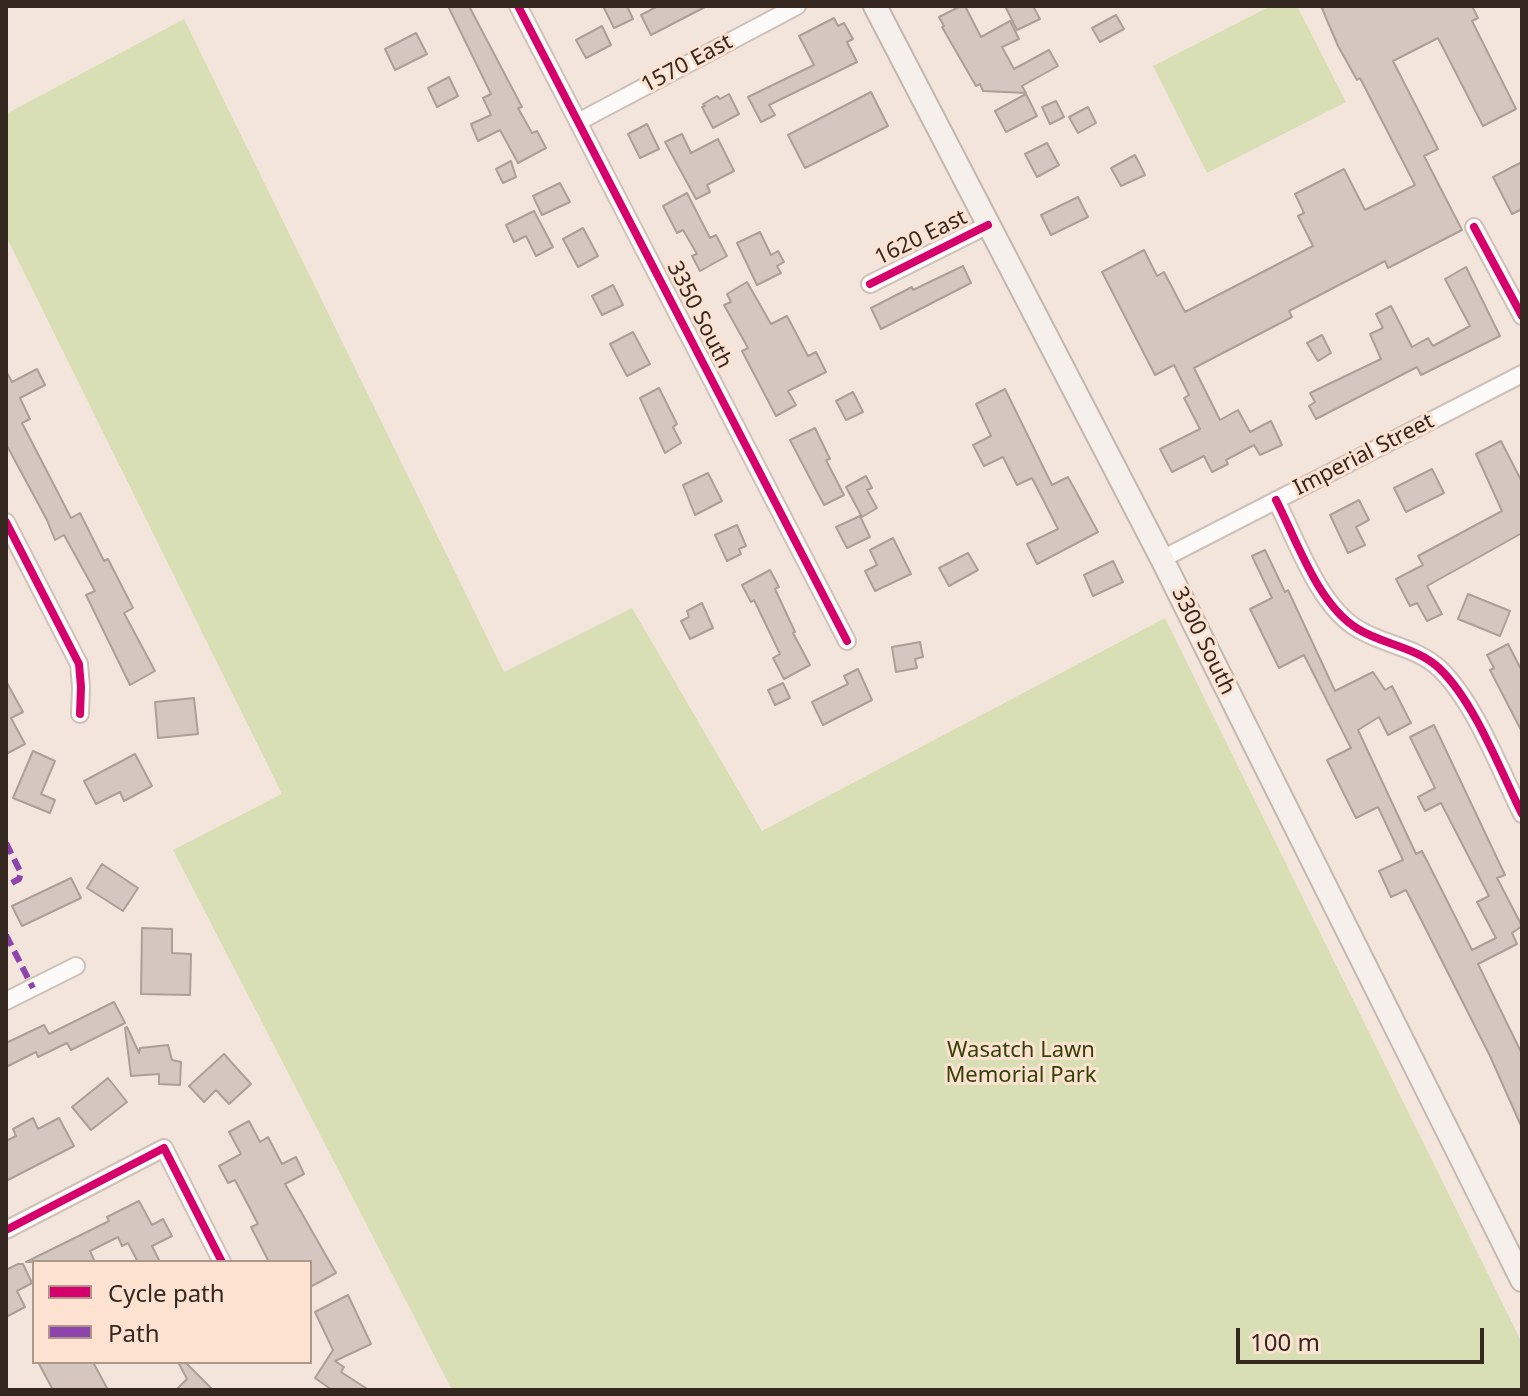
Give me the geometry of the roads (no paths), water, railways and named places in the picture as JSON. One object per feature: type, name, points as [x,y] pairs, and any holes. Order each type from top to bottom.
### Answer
[{"type":"main road","name":"3300 South","points":[[879,7],[988,225],[1162,559],[1522,1280]]},
{"type":"street","name":"3350 South","points":[[518,6],[847,641]]},
{"type":"street","name":"1570 East","points":[[578,122],[797,6]]},
{"type":"street","name":"1620 East","points":[[870,284],[988,225]]},
{"type":"street","points":[[1474,227],[1522,316]]},
{"type":"street","name":"Imperial Street","points":[[1162,559],[1522,374]]},
{"type":"street","points":[[1276,500],[1320,589],[1339,614],[1358,629],[1418,653],[1439,667],[1453,683],[1522,814]]},
{"type":"street","points":[[6,522],[79,664],[80,714]]},
{"type":"street","points":[[6,1001],[76,966]]},
{"type":"street","points":[[6,1230],[164,1148],[221,1260]]},
{"type":"park label","name":"Wasatch Lawn Memorial Park","points":[[1021,1064]]}]
